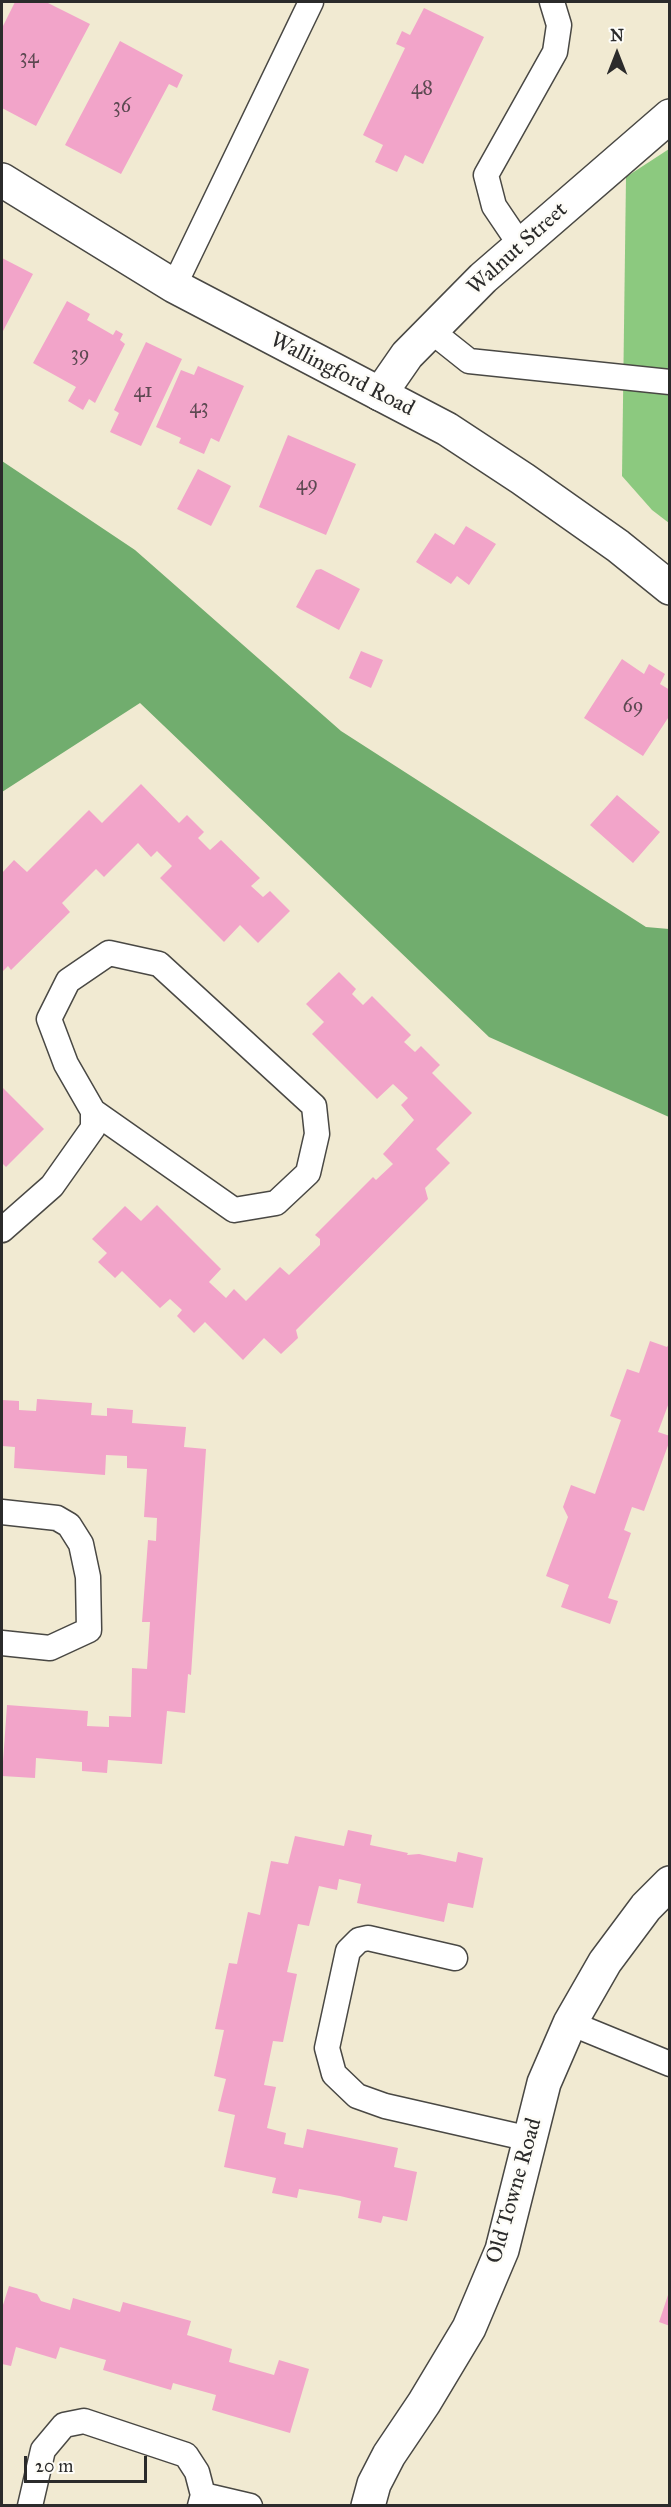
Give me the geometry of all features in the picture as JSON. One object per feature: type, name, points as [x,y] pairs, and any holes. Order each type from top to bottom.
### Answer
[{"type":"street","name":"Walnut Street","points":[[380,394],[407,355],[483,278],[669,116]]},
{"type":"street","name":"Wallingford Road","points":[[2,180],[174,286],[447,429],[618,546],[669,588]]},
{"type":"street","name":"Old Towne Road","points":[[368,2505],[374,2484],[389,2455],[424,2403],[469,2328],[502,2250],[544,2083],[570,2023],[605,1962],[646,1907],[669,1883]]},
{"type":"lane","points":[[174,286],[311,2]]},
{"type":"lane","points":[[521,246],[494,206],[486,175],[555,52],[559,25],[552,2]]},
{"type":"lane","points":[[430,330],[469,361],[669,382]]},
{"type":"lane","points":[[2,1230],[52,1186],[93,1128],[93,1111],[66,1064],[49,1019],[68,981],[109,953],[159,964],[314,1106],[317,1134],[308,1173],[276,1203],[234,1210],[93,1111]]},
{"type":"lane","points":[[2,1512],[57,1518],[69,1525],[81,1544],[88,1577],[89,1630],[50,1648],[2,1643]]},
{"type":"lane","points":[[454,1958],[368,1938],[359,1940],[348,1951],[327,2048],[334,2074],[357,2096],[385,2106],[530,2139]]},
{"type":"lane","points":[[570,2023],[669,2064]]},
{"type":"lane","points":[[30,2505],[43,2450],[64,2425],[84,2421],[186,2455],[197,2472],[201,2500],[250,2505]]},
{"type":"green space","points":[[669,149],[669,523],[652,510],[622,476],[626,177]]},
{"type":"green space","points":[[2,461],[135,550],[341,731],[646,927],[669,929],[669,1117],[489,1037],[140,703],[2,792]]},
{"type":"building","points":[[15,2],[46,2],[90,24],[36,126],[2,108],[2,28]]},
{"type":"building","points":[[424,8],[484,37],[423,164],[405,155],[397,172],[375,162],[383,145],[363,135],[405,48],[396,44],[402,31],[410,35]]},
{"type":"building","points":[[120,41],[183,75],[177,88],[169,84],[121,174],[65,145]]},
{"type":"building","points":[[2,258],[33,274],[2,333]]},
{"type":"building","points":[[67,301],[90,314],[87,320],[113,335],[116,330],[123,334],[120,340],[125,344],[95,403],[89,399],[83,410],[68,401],[76,387],[33,363]]},
{"type":"building","points":[[146,342],[182,359],[141,446],[110,432],[119,413],[114,410]]},
{"type":"building","points":[[198,366],[244,386],[219,442],[211,438],[204,454],[179,443],[181,438],[156,427],[181,370],[194,375]]},
{"type":"building","points":[[288,435],[356,464],[326,535],[259,507]]},
{"type":"building","points":[[198,469],[231,486],[211,526],[177,509]]},
{"type":"building","points":[[466,526],[496,544],[469,585],[457,576],[451,584],[416,562],[435,533],[454,545]]},
{"type":"building","points":[[321,569],[360,589],[339,630],[296,607],[316,570]]},
{"type":"building","points":[[361,651],[383,660],[371,688],[349,678]]},
{"type":"building","points":[[622,659],[644,674],[649,664],[665,674],[660,684],[670,690],[670,715],[643,756],[584,718]]},
{"type":"building","points":[[141,784],[179,823],[187,815],[204,832],[198,838],[210,850],[221,840],[260,878],[251,886],[263,897],[270,891],[290,911],[258,943],[240,925],[224,942],[160,878],[172,866],[157,851],[151,857],[138,843],[104,877],[96,869],[62,903],[70,912],[11,970],[8,966],[2,972],[2,873],[14,860],[27,872],[89,810],[102,823]]},
{"type":"building","points":[[617,795],[660,832],[633,863],[590,825]]},
{"type":"building","points":[[339,972],[356,989],[352,994],[363,1005],[372,996],[411,1035],[404,1042],[415,1052],[421,1046],[440,1065],[432,1073],[472,1113],[436,1149],[450,1163],[425,1188],[428,1199],[296,1330],[298,1338],[281,1354],[264,1338],[243,1360],[205,1322],[194,1333],[177,1316],[182,1310],[170,1299],[160,1308],[122,1271],[115,1278],[98,1262],[107,1253],[92,1239],[125,1206],[141,1221],[157,1205],[221,1269],[209,1282],[226,1298],[234,1289],[246,1301],[280,1267],[289,1275],[320,1245],[320,1239],[315,1235],[373,1177],[376,1180],[393,1164],[383,1154],[414,1120],[401,1105],[408,1098],[393,1084],[377,1099],[312,1034],[324,1022],[306,1004]]},
{"type":"building","points":[[2,1087],[44,1129],[6,1167],[2,1163]]},
{"type":"building","points":[[650,1341],[667,1347],[670,1342],[670,1400],[658,1432],[670,1436],[670,1440],[644,1511],[632,1507],[624,1530],[631,1533],[608,1598],[618,1601],[610,1624],[561,1607],[569,1585],[546,1576],[568,1517],[563,1507],[571,1485],[595,1494],[621,1420],[610,1416],[627,1369],[639,1373]]},
{"type":"building","points":[[37,1399],[92,1403],[91,1415],[107,1416],[107,1408],[133,1410],[132,1423],[186,1427],[184,1447],[206,1449],[191,1675],[188,1674],[185,1713],[167,1711],[162,1764],[108,1760],[107,1773],[82,1771],[82,1762],[36,1758],[35,1778],[2,1776],[7,1705],[88,1711],[87,1726],[109,1727],[109,1716],[131,1717],[132,1668],[147,1669],[150,1622],[142,1622],[148,1540],[156,1541],[157,1518],[144,1517],[147,1469],[127,1468],[127,1456],[106,1455],[105,1475],[14,1468],[15,1447],[2,1446],[2,1400],[19,1401],[19,1410],[36,1411]]},
{"type":"building","points":[[348,1830],[372,1835],[370,1845],[408,1853],[407,1855],[419,1854],[456,1862],[458,1852],[483,1858],[473,1908],[448,1903],[444,1922],[357,1903],[361,1884],[339,1879],[337,1890],[319,1886],[309,1926],[298,1924],[287,1972],[297,1974],[283,2042],[273,2041],[264,2085],[276,2087],[267,2128],[286,2133],[284,2144],[303,2148],[307,2129],[398,2148],[394,2167],[417,2172],[407,2221],[383,2216],[381,2223],[358,2218],[361,2201],[340,2196],[299,2189],[297,2198],[272,2193],[276,2178],[224,2167],[235,2115],[218,2111],[226,2079],[214,2076],[224,2030],[215,2029],[229,1963],[237,1964],[248,1912],[260,1915],[271,1861],[288,1864],[295,1836],[344,1846]]},
{"type":"building","points":[[9,2286],[37,2294],[41,2301],[70,2310],[73,2298],[120,2312],[123,2302],[191,2321],[187,2335],[232,2349],[229,2362],[274,2375],[279,2360],[309,2369],[290,2433],[212,2410],[216,2395],[173,2383],[171,2390],[103,2370],[106,2360],[60,2347],[56,2359],[16,2347],[11,2366],[2,2364],[2,2304]]},
{"type":"building","points":[[670,2292],[670,2326],[659,2322]]}]
